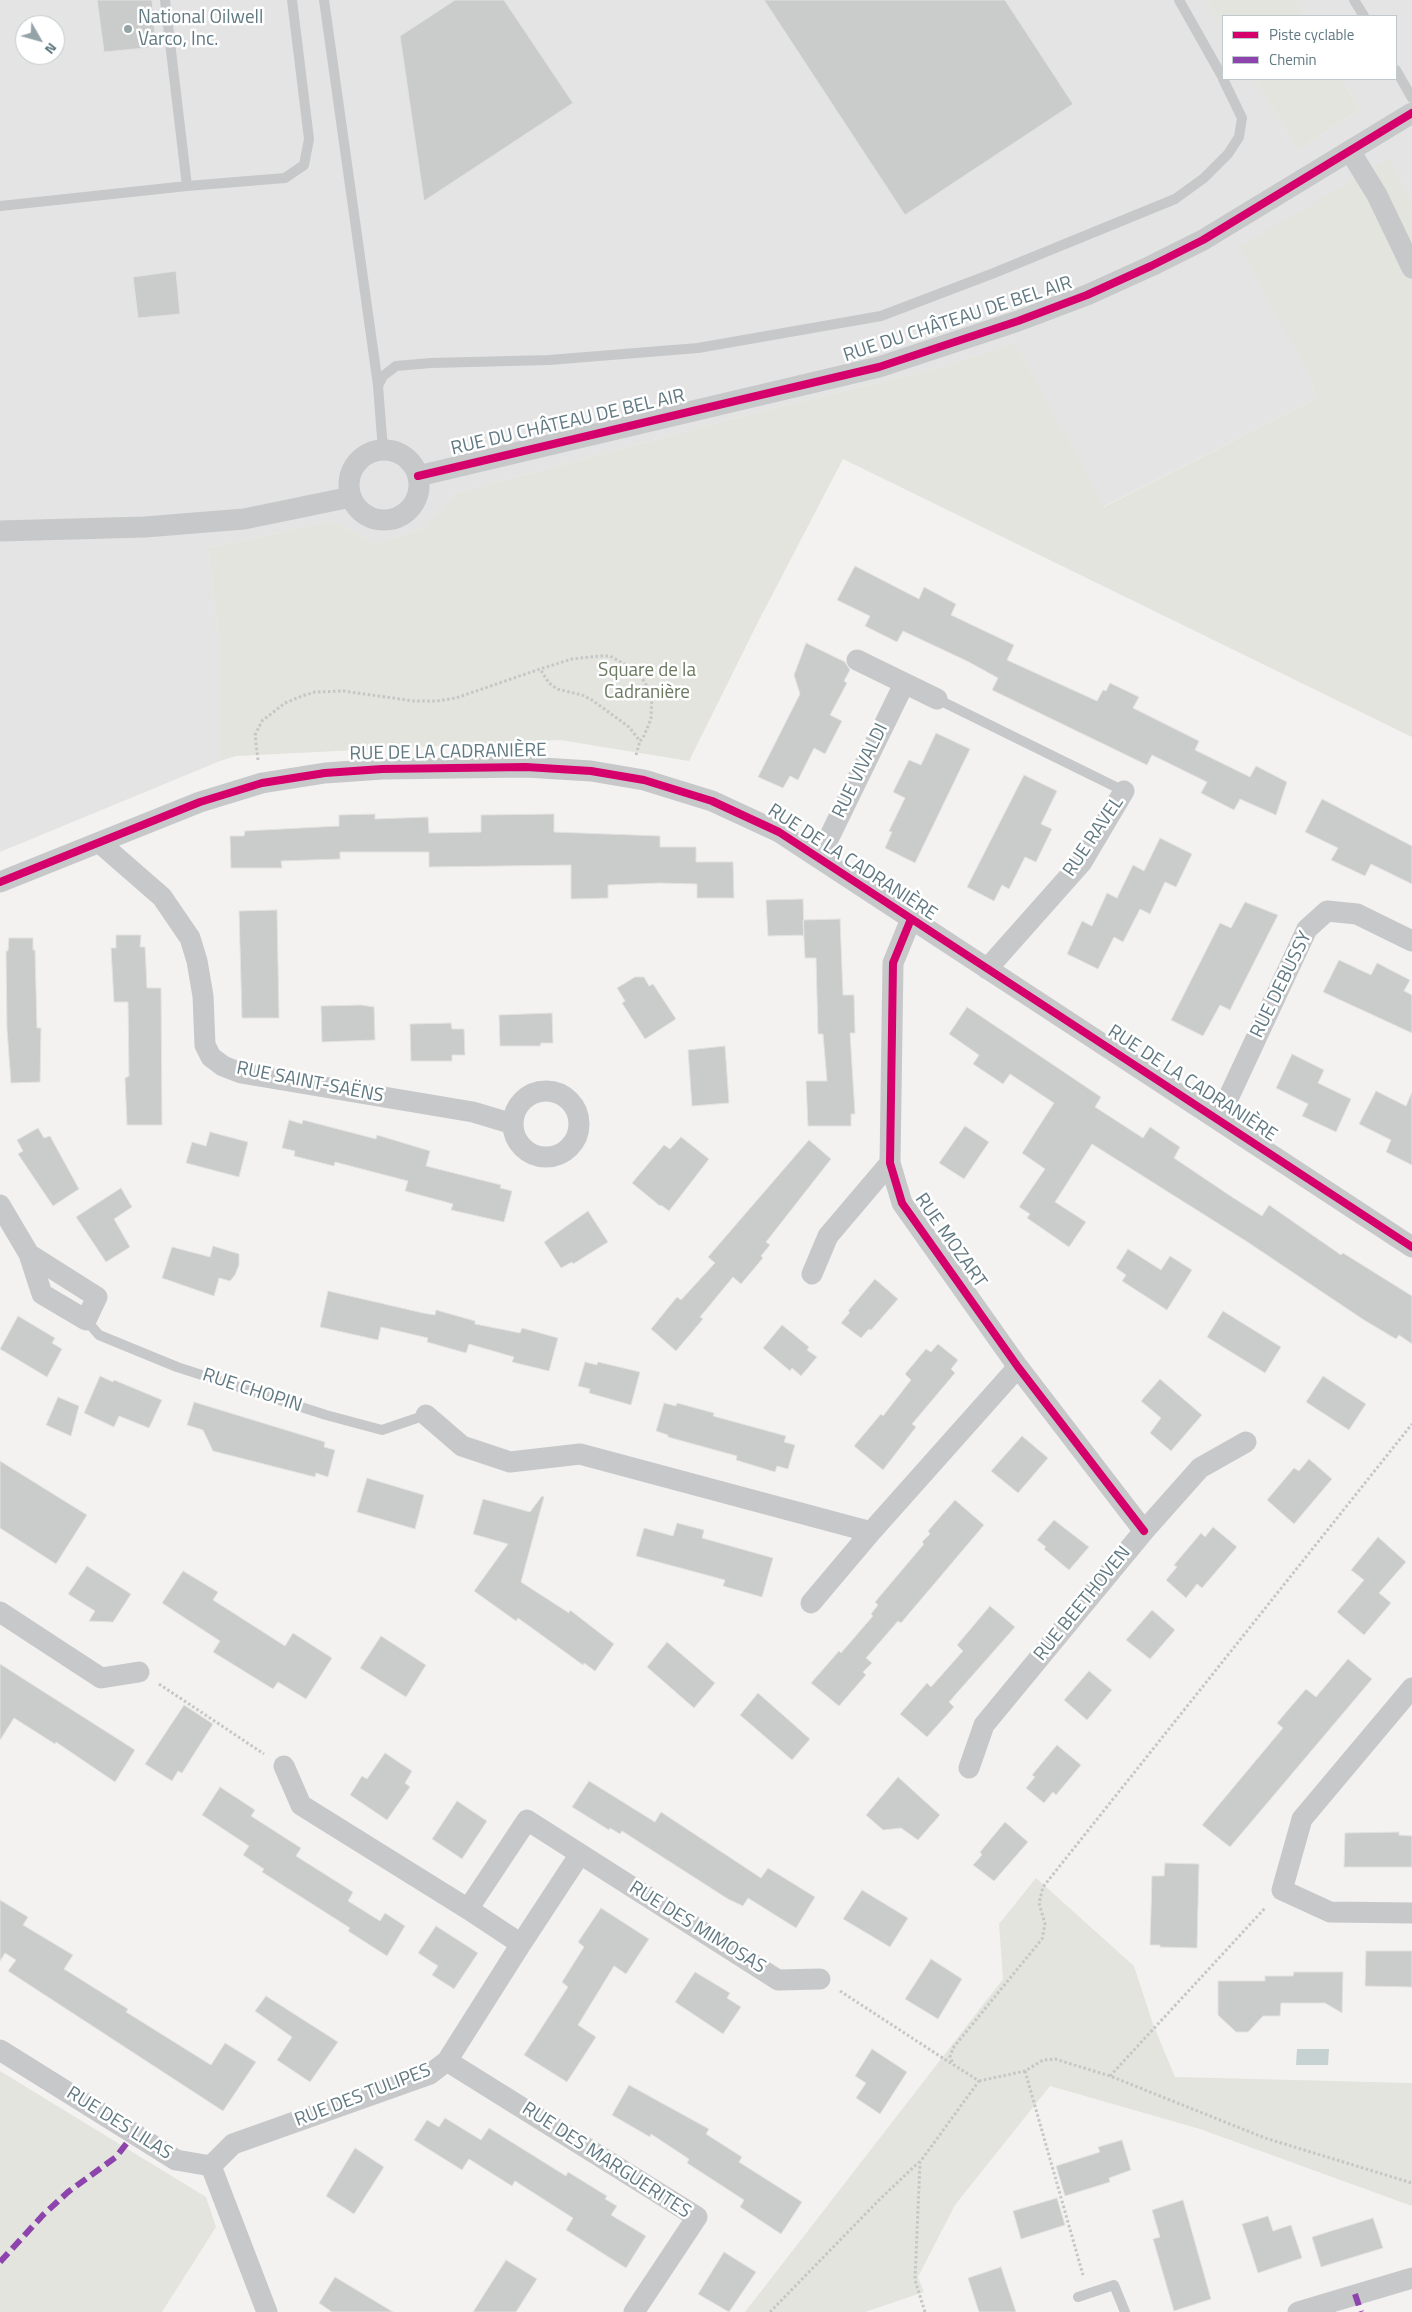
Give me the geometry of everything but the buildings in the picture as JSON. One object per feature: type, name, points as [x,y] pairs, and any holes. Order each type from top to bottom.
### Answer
[{"type":"street","name":"RUE DU CHÂTEAU DE BEL AIR","points":[[418,476],[879,366],[1018,322],[1087,295],[1203,240],[1412,113]]},
{"type":"street","points":[[1350,151],[1377,195],[1412,268]]},
{"type":"street","points":[[383,450],[392,451],[408,460],[418,476],[419,489],[415,502],[406,512],[394,519],[381,520],[368,516],[357,508],[351,496],[349,487],[352,469],[365,455],[383,450]]},
{"type":"street","points":[[0,531],[145,527],[214,522],[244,519],[351,496]]},
{"type":"street","points":[[858,660],[937,699]]},
{"type":"street","name":"RUE VIVALDI","points":[[819,858],[904,684]]},
{"type":"street","name":"RUE DE LA CADRANIÈRE","points":[[0,882],[200,802],[262,783],[325,773],[373,769],[526,766],[612,773],[673,788],[712,801],[779,832],[1412,1247]]},
{"type":"street","name":"RUE RAVEL","points":[[986,969],[1082,862],[1124,791]]},
{"type":"street","name":"RUE SAINT-SAËNS","points":[[100,843],[162,897],[190,938],[197,961],[203,996],[205,1045],[211,1056],[223,1066],[241,1073],[473,1112],[513,1124]]},
{"type":"street","name":"RUE DEBUSSY","points":[[1218,1120],[1306,929],[1327,911],[1357,914],[1412,941]]},
{"type":"street","name":"RUE MOZART","points":[[911,919],[893,964],[890,1163],[902,1202],[1018,1367],[1144,1531]]},
{"type":"street","points":[[812,1274],[828,1236],[890,1163]]},
{"type":"street","name":"RUE CHOPIN","points":[[0,1205],[29,1254],[42,1294],[86,1320]]},
{"type":"street","points":[[811,1603],[871,1532],[1018,1367]]},
{"type":"street","points":[[426,1415],[462,1446],[510,1462],[580,1454],[871,1532]]},
{"type":"street","name":"RUE BEETHOVEN","points":[[969,1768],[984,1725],[1144,1531],[1200,1468],[1246,1442]]},
{"type":"street","points":[[0,1612],[101,1678],[139,1672]]},
{"type":"street","points":[[1412,1688],[1302,1819],[1282,1890],[1330,1912],[1412,1913]]},
{"type":"street","points":[[284,1766],[302,1805],[521,1944],[580,1854]]},
{"type":"street","name":"RUE DES MIMOSAS","points":[[468,1909],[527,1820],[778,1980],[820,1979]]},
{"type":"street","name":"RUE DES TULIPES","points":[[211,2166],[233,2144],[430,2074],[447,2060],[521,1944]]},
{"type":"street","name":"RUE DES LILAS","points":[[0,2050],[176,2160],[211,2166]]},
{"type":"street","name":"RUE DES MARGUERITES","points":[[447,2060],[697,2217],[634,2312]]},
{"type":"street","points":[[211,2166],[267,2312]]},
{"type":"street","points":[[1298,2312],[1412,2278]]},
{"type":"lane","points":[[165,0],[187,186]]},
{"type":"lane","points":[[0,206],[187,186],[285,178],[304,165],[308,132],[292,0]]},
{"type":"lane","points":[[324,0],[378,386],[383,450]]},
{"type":"lane","points":[[1179,0],[1222,77]]},
{"type":"lane","points":[[1354,0],[1363,15]]},
{"type":"lane","points":[[1397,72],[1412,98]]},
{"type":"lane","points":[[378,386],[382,376],[396,366],[431,363],[549,360],[698,348],[880,316],[994,274],[1175,199],[1204,178],[1228,154],[1239,137],[1242,118],[1223,80]]},
{"type":"lane","name":"RUE RAVEL","points":[[937,699],[1124,791]]},
{"type":"lane","name":"RUE CHOPIN","points":[[86,1320],[99,1335],[177,1367],[326,1415],[382,1430],[426,1415]]},
{"type":"lane","points":[[1078,2297],[1114,2285],[1125,2312]]},
{"type":"path","points":[[262,783],[255,748],[256,735],[262,721],[273,711],[302,696],[315,692],[343,691],[414,701],[437,701],[456,698],[540,669],[572,659],[610,656],[640,675],[652,694],[651,719],[644,738],[640,741],[629,728],[592,700],[557,689],[549,683],[540,669]]},
{"type":"path","points":[[954,2065],[950,2057],[954,2048],[1042,1939],[1045,1924],[1039,1903],[1043,1887],[1412,1424]]},
{"type":"path","points":[[139,1672],[284,1766]]},
{"type":"path","points":[[1110,2076],[1282,1890]]},
{"type":"path","points":[[820,1979],[979,2081]]},
{"type":"path","points":[[770,2312],[880,2199],[920,2162],[979,2081],[1026,2071],[1044,2060],[1055,2059],[1110,2076],[1265,2138],[1412,2183]]},
{"type":"path","points":[[1026,2071],[1072,2241],[1089,2294]]},
{"type":"path","points":[[920,2162],[915,2280],[925,2312]]},
{"type":"shaded area","points":[[0,0],[1206,0],[1222,26],[1222,80],[1255,80],[1298,150],[1360,109],[1343,80],[1397,80],[1397,15],[1304,15],[1295,0],[1412,0],[1412,203],[1390,158],[1311,377],[1315,399],[1103,507],[1015,343],[939,368],[781,406],[457,493],[423,529],[376,543],[332,521],[208,548],[220,646],[220,761],[0,852]]},
{"type":"shaded area","points":[[1297,2049],[1329,2049],[1328,2065],[1296,2065]]},
{"type":"green space","points":[[1206,0],[1295,0],[1304,15],[1222,15],[1222,26]]},
{"type":"green space","points":[[1255,80],[1343,80],[1360,109],[1298,150]]},
{"type":"green space","name":"Square de la Cadranière","points":[[1390,158],[1412,203],[1412,737],[843,459],[759,620],[689,761],[560,740],[236,756],[220,761],[220,646],[208,548],[332,521],[376,543],[423,529],[457,493],[781,406],[939,368],[1015,343],[1104,507],[1315,399],[1311,377],[1240,247]]},
{"type":"green space","points":[[1036,1878],[1134,1966],[1153,2024],[1175,2077],[1412,2083],[1412,2206],[1200,2129],[1050,2086],[955,2205],[918,2277],[924,2292],[865,2312],[745,2312],[1003,1979],[999,1924]]},
{"type":"green space","points":[[0,2071],[206,2197],[216,2227],[162,2312],[0,2312]]},
{"type":"marked path","points":[[0,2262],[43,2215],[68,2192],[116,2157],[134,2134]]},
{"type":"marked path","points":[[1355,2294],[1361,2312]]},
{"type":"cycle path","points":[[418,476],[879,367],[1018,321],[1087,295],[1203,240],[1412,113]]},
{"type":"cycle path","points":[[0,882],[200,802],[262,783],[325,773],[382,769],[526,767],[591,771],[644,780],[712,801],[779,832],[1412,1247]]},
{"type":"cycle path","points":[[911,919],[893,963],[890,1163],[902,1203],[1018,1367],[1144,1531]]},
{"type":"place","name":"National Oilwell Varco, Inc.","points":[[128,29]]}]
